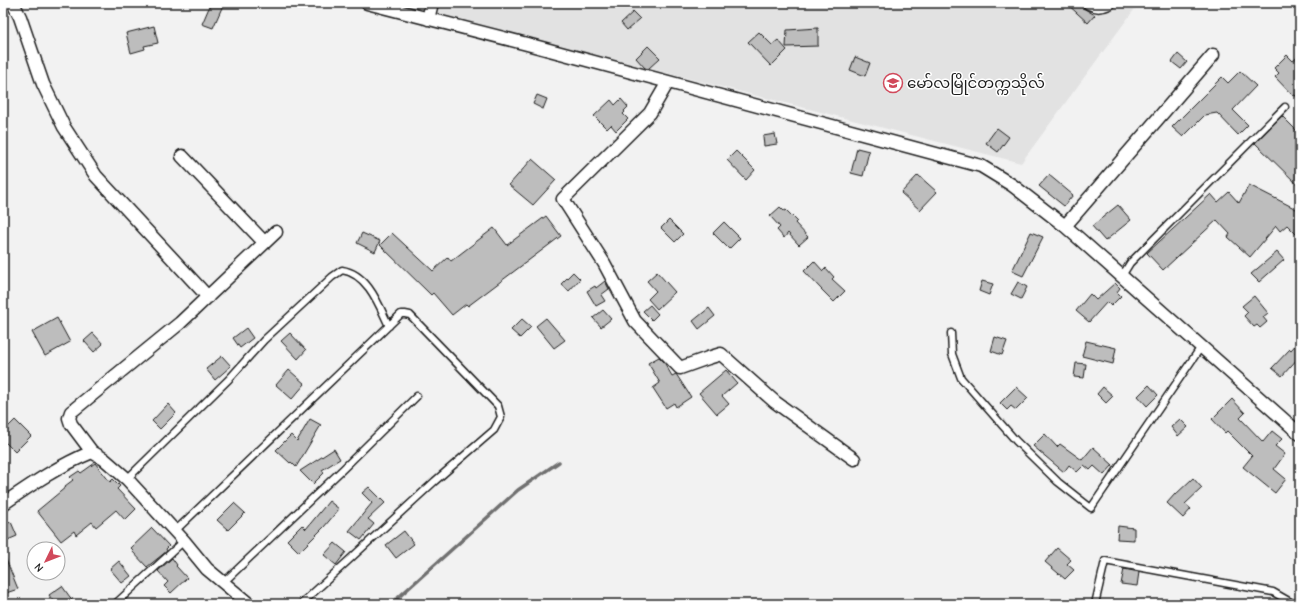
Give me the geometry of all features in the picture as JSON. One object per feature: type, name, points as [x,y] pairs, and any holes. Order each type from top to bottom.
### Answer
[{"type":"street","points":[[13,3],[20,17],[43,84],[64,127],[84,158],[96,176],[208,297]]},
{"type":"street","points":[[367,3],[981,166],[1012,185],[1065,226],[1300,434]]},
{"type":"street","points":[[428,19],[432,3]]},
{"type":"street","points":[[1089,3],[1096,6],[1102,6],[1109,3]]},
{"type":"street","points":[[1065,226],[1213,55]]},
{"type":"street","points":[[668,82],[650,113],[563,199],[604,263],[635,321],[680,368],[721,354],[774,402],[854,459]]},
{"type":"street","points":[[182,156],[264,242]]},
{"type":"street","points":[[249,604],[207,569],[184,541],[127,479],[104,459],[92,452],[71,424],[69,418],[71,412],[180,324],[276,232]]},
{"type":"street","points":[[3,504],[42,477],[73,460],[92,452]]},
{"type":"lane","points":[[1122,276],[1130,263],[1285,107]]},
{"type":"lane","points":[[127,479],[229,379],[264,340],[332,277],[342,270],[349,271],[362,280],[370,289],[377,300],[389,326]]},
{"type":"lane","points":[[174,531],[401,314],[410,315],[498,406],[501,417],[494,430],[435,481],[301,604]]},
{"type":"lane","points":[[951,333],[952,354],[961,378],[1016,441],[1058,482],[1091,508],[1201,347]]},
{"type":"lane","points":[[223,583],[343,469],[417,396]]},
{"type":"lane","points":[[115,604],[184,541]]},
{"type":"lane","points":[[1095,604],[1105,561],[1273,592],[1294,604]]},
{"type":"shaded area","name":"မော်လမြိုင်တက္ကသိုလ်","points":[[392,3],[1139,3],[1021,163]]},
{"type":"building","points":[[211,3],[224,3],[213,28],[202,24]]},
{"type":"building","points":[[1066,3],[1081,3],[1083,8],[1095,15],[1088,23]]},
{"type":"building","points":[[633,12],[640,19],[627,30],[621,23]]},
{"type":"building","points":[[154,26],[158,43],[144,46],[145,49],[131,53],[126,33]]},
{"type":"building","points":[[818,28],[818,46],[786,47],[787,30]]},
{"type":"building","points":[[759,32],[772,45],[778,40],[787,50],[771,66],[748,42]]},
{"type":"building","points":[[648,46],[660,58],[648,69],[645,68],[636,58]]},
{"type":"building","points":[[1178,54],[1187,62],[1181,69],[1172,62]]},
{"type":"building","points":[[1287,55],[1293,61],[1300,55],[1300,101],[1295,95],[1293,96],[1275,77],[1279,73],[1274,68]]},
{"type":"building","points":[[855,57],[870,63],[865,76],[850,70]]},
{"type":"building","points":[[1240,71],[1256,86],[1233,110],[1248,125],[1238,135],[1217,113],[1205,115],[1183,137],[1172,127],[1222,77],[1228,83]]},
{"type":"building","points":[[537,95],[547,99],[543,109],[533,104]]},
{"type":"building","points":[[621,99],[628,107],[623,114],[628,119],[616,131],[611,125],[607,129],[594,116],[611,100],[615,105]]},
{"type":"building","points":[[1282,116],[1300,134],[1300,187],[1255,143]]},
{"type":"building","points":[[997,128],[1009,137],[998,152],[986,143]]},
{"type":"building","points":[[775,134],[777,144],[764,146],[763,136]]},
{"type":"building","points":[[857,148],[869,151],[863,176],[851,173]]},
{"type":"building","points":[[736,151],[755,170],[746,180],[727,160]]},
{"type":"building","points":[[532,159],[556,180],[533,205],[509,185]]},
{"type":"building","points":[[918,175],[937,192],[920,210],[901,193]]},
{"type":"building","points":[[1049,175],[1073,195],[1064,206],[1039,186]]},
{"type":"building","points":[[1249,185],[1300,211],[1300,238],[1287,225],[1280,231],[1276,226],[1250,257],[1228,237],[1230,234],[1217,220],[1163,270],[1147,253],[1211,194],[1218,202],[1229,192],[1239,203]]},
{"type":"building","points":[[1118,205],[1131,220],[1105,241],[1092,226]]},
{"type":"building","points":[[780,207],[784,211],[786,210],[797,221],[795,223],[808,237],[799,245],[788,233],[784,238],[777,230],[780,227],[770,216]]},
{"type":"building","points":[[546,216],[561,236],[468,306],[466,304],[452,315],[433,293],[431,295],[380,245],[392,233],[433,271],[448,257],[451,261],[494,228],[507,245]]},
{"type":"building","points":[[669,220],[683,234],[675,242],[661,228]]},
{"type":"building","points":[[724,222],[740,238],[729,249],[713,233]]},
{"type":"building","points":[[1031,232],[1043,237],[1023,276],[1012,271]]},
{"type":"building","points":[[362,233],[380,241],[375,252],[357,243]]},
{"type":"building","points":[[1277,252],[1284,260],[1259,282],[1251,274]]},
{"type":"building","points":[[814,261],[823,271],[826,268],[834,277],[832,279],[845,291],[834,302],[804,271]]},
{"type":"building","points":[[573,272],[580,279],[569,291],[561,284]]},
{"type":"building","points":[[657,272],[675,292],[657,309],[648,299],[656,291],[647,281]]},
{"type":"building","points":[[605,281],[609,289],[601,295],[605,301],[596,306],[587,291],[595,286],[596,288]]},
{"type":"building","points":[[982,281],[993,284],[989,295],[979,291]]},
{"type":"building","points":[[1018,282],[1027,287],[1021,299],[1011,294]]},
{"type":"building","points":[[1115,283],[1120,288],[1117,292],[1121,296],[1111,306],[1107,302],[1089,322],[1076,311],[1090,294],[1096,300]]},
{"type":"building","points":[[1254,296],[1268,313],[1263,317],[1267,322],[1260,328],[1257,325],[1254,327],[1244,316],[1248,312],[1242,306]]},
{"type":"building","points":[[650,305],[658,314],[652,320],[643,311]]},
{"type":"building","points":[[709,308],[715,316],[699,329],[693,321]]},
{"type":"building","points":[[603,310],[611,319],[601,327],[593,318]]},
{"type":"building","points":[[57,318],[70,342],[45,356],[32,332]]},
{"type":"building","points":[[546,318],[565,340],[554,348],[536,326]]},
{"type":"building","points":[[522,319],[531,327],[520,338],[511,330]]},
{"type":"building","points":[[246,328],[253,338],[240,348],[233,338]]},
{"type":"building","points":[[93,333],[103,344],[94,352],[84,341]]},
{"type":"building","points":[[290,333],[306,350],[298,359],[281,341]]},
{"type":"building","points":[[995,337],[1007,341],[1002,355],[991,351]]},
{"type":"building","points":[[1300,340],[1300,356],[1282,376],[1272,368]]},
{"type":"building","points":[[1086,341],[1116,348],[1113,364],[1082,356]]},
{"type":"building","points":[[222,356],[231,366],[215,380],[206,369]]},
{"type":"building","points":[[659,357],[664,362],[672,376],[676,374],[691,397],[676,407],[674,403],[666,408],[653,388],[660,383],[648,363]]},
{"type":"building","points":[[1076,363],[1086,364],[1084,378],[1074,377]]},
{"type":"building","points":[[289,370],[305,384],[292,399],[276,385]]},
{"type":"building","points":[[726,370],[737,383],[722,396],[729,404],[717,414],[699,393]]},
{"type":"building","points":[[1149,385],[1158,395],[1147,406],[1138,396]]},
{"type":"building","points":[[1016,387],[1028,398],[1016,410],[1011,406],[1007,410],[1000,403]]},
{"type":"building","points":[[1103,387],[1113,396],[1106,403],[1097,394]]},
{"type":"building","points":[[1232,399],[1245,413],[1240,418],[1263,442],[1272,431],[1282,439],[1275,446],[1285,454],[1274,469],[1286,479],[1275,493],[1243,467],[1252,456],[1227,431],[1225,433],[1212,419]]},
{"type":"building","points":[[168,404],[176,413],[160,429],[152,421]]},
{"type":"building","points":[[310,419],[321,425],[296,467],[276,450],[291,435],[297,441]]},
{"type":"building","points":[[1180,419],[1188,427],[1178,436],[1171,427]]},
{"type":"building","points":[[15,420],[31,436],[15,452],[3,440],[3,432]]},
{"type":"building","points":[[1045,434],[1057,447],[1060,444],[1082,460],[1093,447],[1113,465],[1104,475],[1094,466],[1090,470],[1084,465],[1077,472],[1069,465],[1064,472],[1033,446]]},
{"type":"building","points":[[334,449],[340,459],[322,470],[324,473],[313,484],[300,471]]},
{"type":"building","points":[[95,463],[110,482],[113,479],[120,486],[117,489],[136,509],[125,520],[116,510],[96,527],[92,522],[76,535],[74,531],[61,541],[37,511],[73,480],[70,477],[79,471],[81,473]]},
{"type":"building","points":[[1193,478],[1202,488],[1185,504],[1191,509],[1183,518],[1167,503]]},
{"type":"building","points":[[369,487],[385,503],[368,519],[374,524],[361,540],[349,531],[372,503],[362,493]]},
{"type":"building","points":[[329,501],[339,509],[324,527],[299,552],[287,540],[302,525],[306,529]]},
{"type":"building","points":[[234,503],[245,513],[228,530],[217,520]]},
{"type":"building","points":[[11,522],[17,536],[3,542],[3,525]]},
{"type":"building","points":[[1118,526],[1134,528],[1134,540],[1117,539]]},
{"type":"building","points":[[152,528],[169,546],[166,549],[167,551],[147,567],[131,548]]},
{"type":"building","points":[[404,531],[414,544],[396,558],[386,545]]},
{"type":"building","points":[[335,543],[346,552],[336,565],[324,555]]},
{"type":"building","points":[[1057,548],[1071,560],[1067,564],[1074,570],[1065,579],[1045,562]]},
{"type":"building","points":[[3,552],[18,589],[3,594]]},
{"type":"building","points":[[172,558],[177,565],[176,566],[187,578],[171,593],[164,586],[168,582],[158,571]]},
{"type":"building","points":[[119,561],[131,576],[122,583],[110,569]]},
{"type":"building","points":[[1124,569],[1139,572],[1137,586],[1121,584]]},
{"type":"building","points":[[62,586],[75,604],[55,604],[49,595]]},
{"type":"waterway","points":[[391,604],[518,490],[559,462]]},
{"type":"place","name":"မော်လမြိုင်တက္ကသိုလ်","points":[[893,83]]}]
